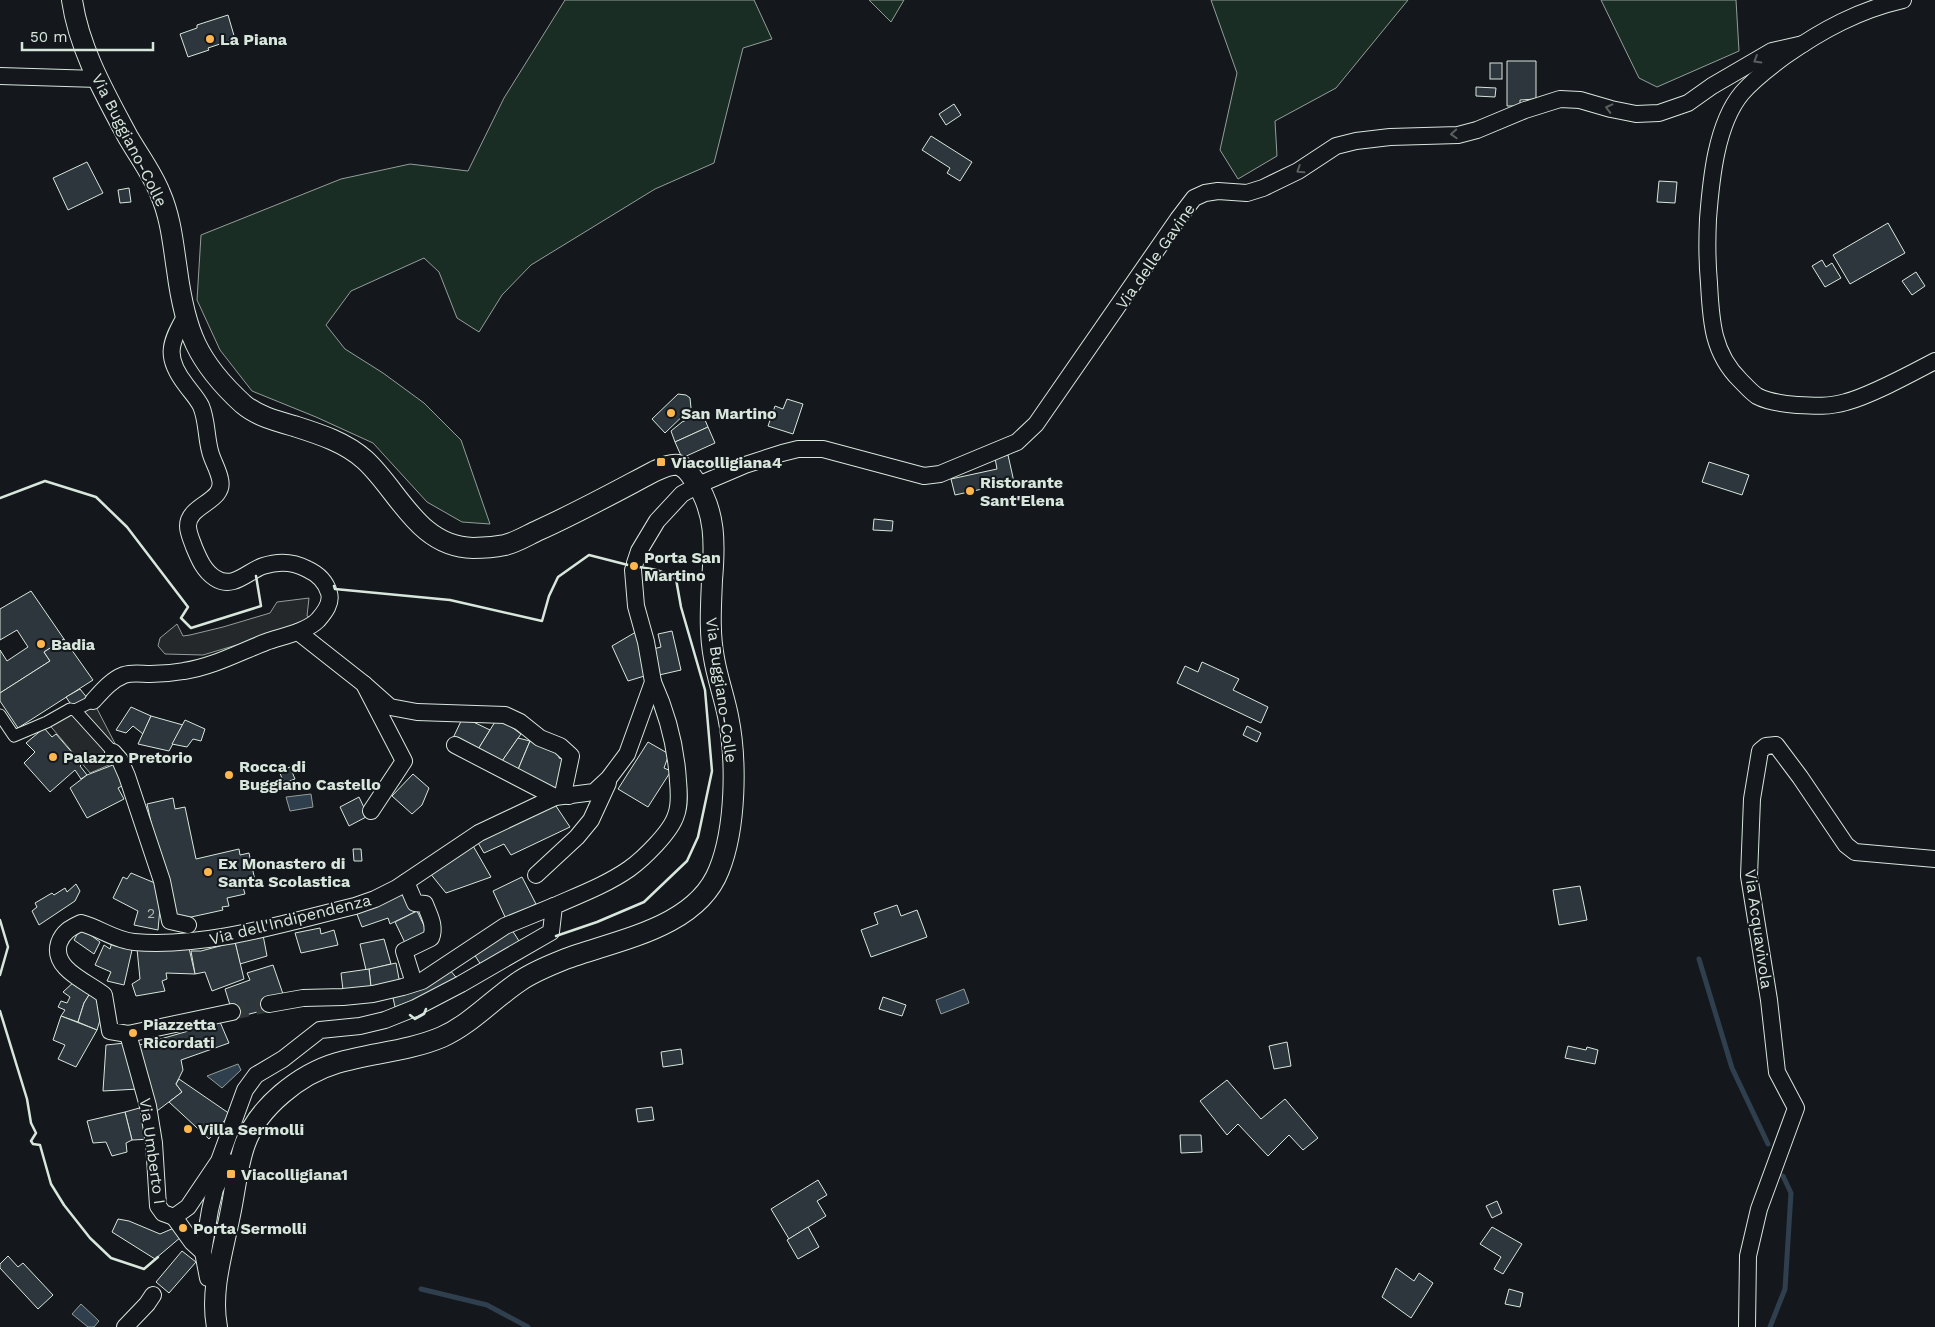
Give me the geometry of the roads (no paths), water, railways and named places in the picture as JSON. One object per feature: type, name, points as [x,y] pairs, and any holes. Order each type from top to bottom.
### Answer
[{"type":"street","name":"Via Buggiano-Colle","points":[[72,0],[84,46],[98,79],[145,163],[164,202],[170,224],[182,306],[190,333],[206,363],[246,406],[270,419],[340,443],[352,450],[366,461],[420,526],[436,537],[453,544],[470,548],[508,544],[552,524],[655,470],[672,465],[684,468],[698,485],[706,502],[712,524],[714,555],[711,635],[714,658],[728,714],[733,759],[733,788],[727,840],[720,870],[710,888],[686,910],[653,930],[538,970],[519,982],[466,1024],[442,1037],[338,1063],[307,1076],[286,1092],[262,1114],[239,1148],[216,1282],[214,1312],[217,1327]]},
{"type":"street","name":"Via delle Gavine","points":[[1903,0],[1880,5],[1848,18],[1818,34],[1763,73],[1741,93],[1728,117],[1720,139],[1711,187],[1706,244],[1710,309],[1715,339],[1729,369],[1757,396],[1787,404],[1822,406],[1846,402],[1935,361]]},
{"type":"street","name":"Via delle Gavine","points":[[698,485],[745,465],[798,449],[823,449],[924,476],[940,474],[1017,442],[1036,424],[1194,198],[1218,190],[1247,193],[1263,188],[1298,172],[1336,146],[1382,138],[1458,135],[1477,130],[1525,110],[1560,99],[1580,100],[1636,114],[1659,113],[1688,103],[1712,86],[1772,51],[1802,44]]},
{"type":"street","points":[[0,76],[98,79]]},
{"type":"street","points":[[0,715],[14,736],[47,722],[70,709],[75,710],[93,701],[115,679],[127,674],[172,672],[201,668],[298,632],[317,621],[330,604],[327,586],[321,578],[305,567],[295,563],[273,563],[262,566],[240,579],[223,582],[214,578],[200,562],[188,526],[190,517],[195,510],[220,490],[221,481],[210,449],[205,416],[200,405],[172,363],[170,352],[172,343],[185,316]]},
{"type":"street","name":"Via dell'Indipendenza","points":[[130,1038],[110,1030],[104,994],[69,972],[59,957],[58,951],[65,932],[81,923],[115,938],[134,942],[209,940],[355,906],[375,899],[406,882],[479,833],[562,797],[594,792],[609,778],[627,754],[653,682],[649,655],[636,606],[634,567],[639,551],[657,521],[682,494],[698,485]]},
{"type":"street","points":[[298,632],[364,684],[390,708],[416,712],[505,715],[520,722],[540,738],[560,746],[571,756],[562,797],[455,744]]},
{"type":"street","points":[[269,1004],[304,998],[372,994],[422,981],[505,926],[610,881],[630,868],[667,831],[676,816],[679,794],[675,747],[667,716],[653,682]]},
{"type":"street","points":[[364,684],[404,761],[371,811]]},
{"type":"street","points":[[75,710],[120,760],[162,881],[170,921],[188,925]]},
{"type":"street","name":"Via Acquavivola","points":[[1747,1327],[1747,1274],[1750,1247],[1759,1209],[1796,1108],[1777,1072],[1769,1000],[1749,876],[1752,798],[1760,751],[1766,746],[1776,745],[1846,845],[1855,852],[1935,859]]},
{"type":"street","points":[[536,875],[577,837],[592,820],[609,778]]},
{"type":"street","points":[[406,882],[415,903],[425,904],[432,921],[433,931],[431,938],[404,951],[414,983]]},
{"type":"street","name":"Via Umberto I","points":[[130,1038],[148,1106],[154,1143],[158,1206],[163,1213],[174,1217],[206,1194],[245,1090],[256,1075],[283,1058],[320,1030],[360,1026],[385,1020],[415,1008],[470,980],[551,932],[554,906]]},
{"type":"street","points":[[130,1038],[232,1012]]},
{"type":"street","points":[[216,1282],[208,1278],[204,1252],[206,1194],[239,1148]]},
{"type":"street","points":[[174,1217],[192,1242],[204,1252]]},
{"type":"street","points":[[125,1327],[141,1311],[153,1295]]},
{"type":"water","points":[[311,794],[313,807],[290,811],[286,797]]},
{"type":"water","points":[[964,989],[969,1003],[941,1014],[936,1000]]},
{"type":"water","points":[[238,1064],[241,1070],[222,1088],[207,1076]]},
{"type":"water","points":[[81,1304],[99,1321],[94,1327],[88,1327],[72,1314]]},
{"type":"waterway","points":[[1699,959],[1732,1068],[1768,1144]]},
{"type":"waterway","points":[[1770,1327],[1785,1289],[1791,1193],[1783,1176]]},
{"type":"waterway","points":[[421,1289],[487,1305],[528,1327]]},
{"type":"tunnel","points":[[232,1012],[269,1004]]},
{"type":"place","name":"La Piana","points":[[210,39]]},
{"type":"place","name":"San Martino","points":[[671,413]]},
{"type":"place","name":"Viacolligiana4","points":[[661,462]]},
{"type":"place","name":"Ristorante Sant'Elena","points":[[970,491]]},
{"type":"place","name":"Porta San Martino","points":[[634,566]]},
{"type":"place","name":"Badia","points":[[41,644]]},
{"type":"place","name":"Palazzo Pretorio","points":[[53,757]]},
{"type":"place","name":"Rocca di Buggiano Castello","points":[[229,775]]},
{"type":"place","name":"Ex Monastero di Santa Scolastica","points":[[208,872]]},
{"type":"place","name":"Piazzetta Ricordati","points":[[133,1033]]},
{"type":"place","name":"Villa Sermolli","points":[[188,1129]]},
{"type":"place","name":"Viacolligiana1","points":[[231,1174]]},
{"type":"place","name":"Porta Sermolli","points":[[183,1228]]}]
